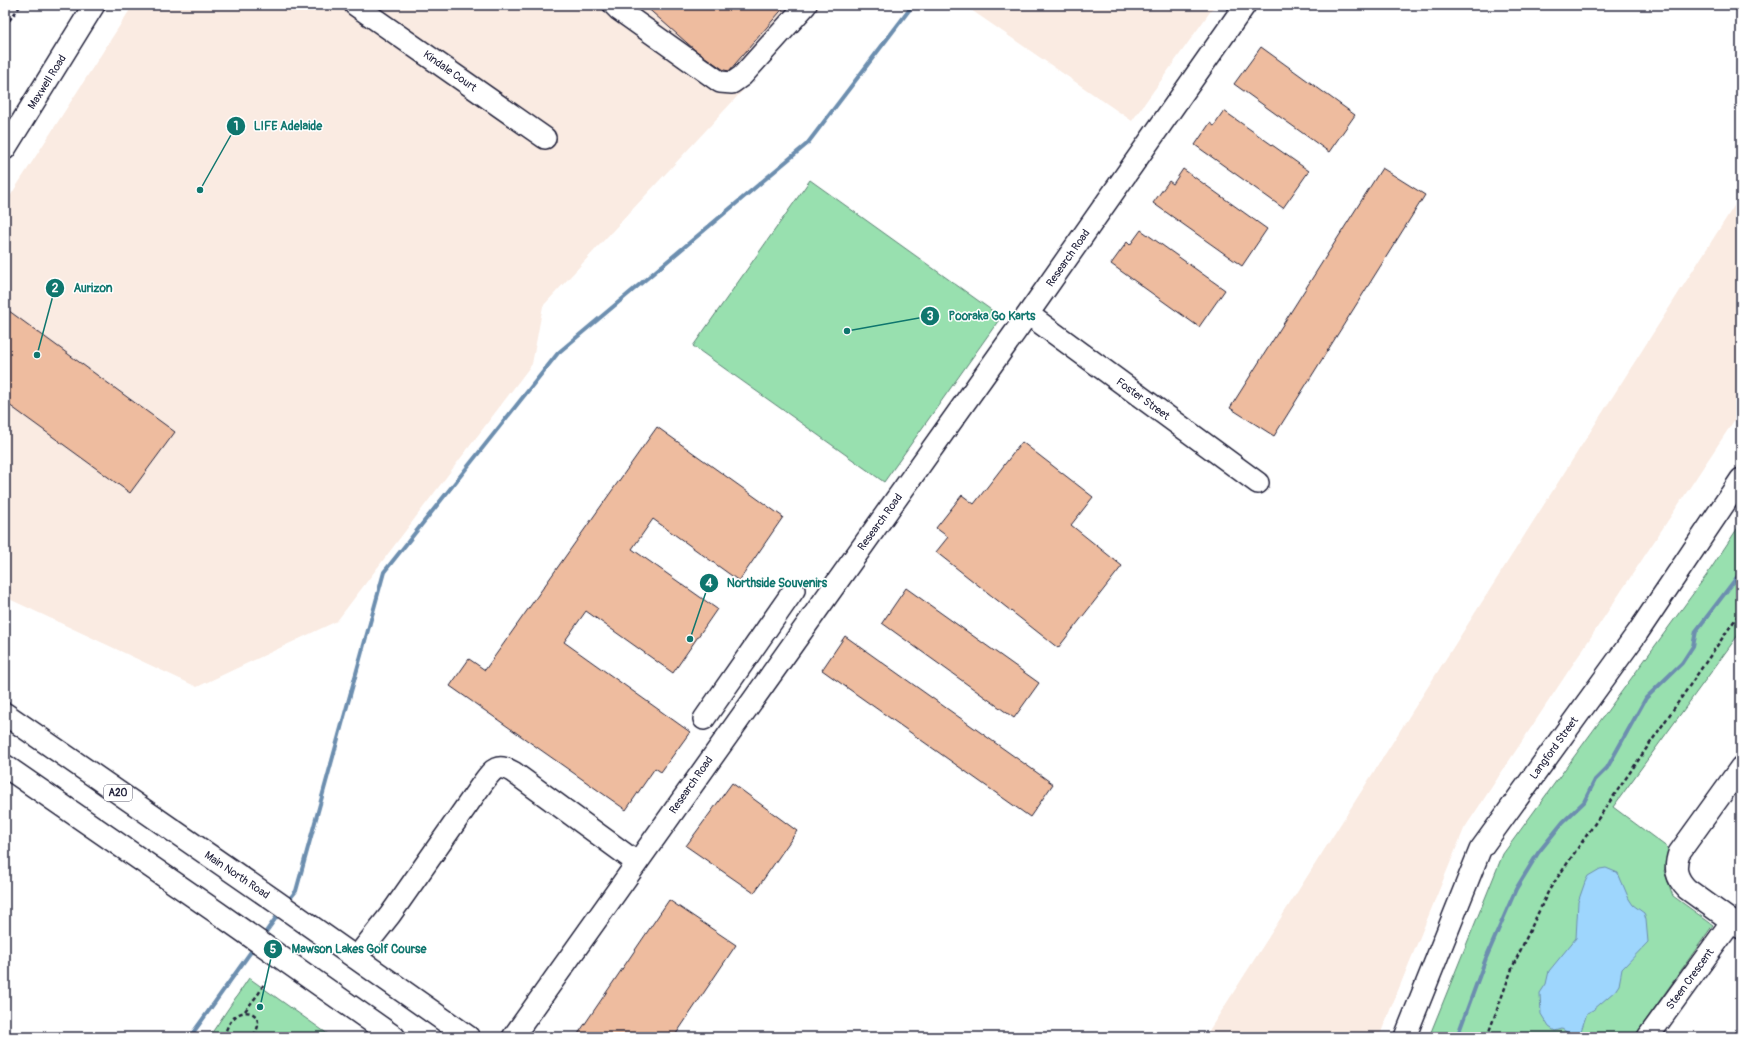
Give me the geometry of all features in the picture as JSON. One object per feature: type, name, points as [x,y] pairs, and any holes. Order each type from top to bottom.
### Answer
[{"type":"highway","name":"Main North Road","points":[[5,714],[140,809],[283,906],[468,1037]]},
{"type":"highway","points":[[5,766],[394,1037]]},
{"type":"street","name":"Kindale Court","points":[[355,5],[545,138]]},
{"type":"street","points":[[614,5],[720,82],[732,83],[742,76],[806,5]]},
{"type":"street","name":"Research Road","points":[[512,1037],[1028,314],[1245,5]]},
{"type":"street","name":"Maxwell Road","points":[[5,121],[91,10]]},
{"type":"street","name":"Maxwell Road","points":[[5,149],[91,10]]},
{"type":"street","name":"Foster Street","points":[[1028,314],[1258,483]]},
{"type":"street","name":"Langford Street","points":[[1405,1037],[1480,850],[1638,632],[1741,479]]},
{"type":"street","points":[[704,719],[794,590]]},
{"type":"street","points":[[774,620],[798,636]]},
{"type":"street","points":[[718,698],[742,714]]},
{"type":"street","points":[[1736,924],[1687,889],[1680,882],[1676,872],[1676,863],[1679,853],[1741,767]]},
{"type":"street","points":[[356,958],[390,915],[482,784],[491,772],[497,768],[505,768],[513,772],[636,862]]},
{"type":"street","name":"Steen Crescent","points":[[1648,1037],[1736,924]]},
{"type":"path","points":[[5,26],[21,5]]},
{"type":"path","points":[[1487,1037],[1513,966],[1549,890],[1741,611]]},
{"type":"path","points":[[224,1037],[231,1020],[239,1013],[245,1011],[259,993],[265,982]]},
{"type":"path","points":[[245,1011],[252,1013],[258,1018],[259,1024],[252,1037]]},
{"type":"shaded area","points":[[133,5],[822,5],[543,306],[532,364],[337,621],[197,687],[5,597],[5,204]]},
{"type":"shaded area","points":[[964,5],[1215,5],[1132,121]]},
{"type":"shaded area","points":[[1741,195],[1741,410],[1464,829],[1379,1037],[1205,1037]]},
{"type":"green space","points":[[810,180],[1001,317],[884,482],[693,346]]},
{"type":"green space","points":[[1741,523],[1741,631],[1613,807],[1672,851],[1664,871],[1673,896],[1713,925],[1634,1037],[1429,1037],[1503,854],[1706,576]]},
{"type":"green space","points":[[249,978],[332,1037],[209,1037]]},
{"type":"water","points":[[1606,868],[1618,873],[1629,899],[1633,905],[1644,913],[1648,942],[1622,969],[1619,985],[1615,991],[1593,1010],[1587,1013],[1580,1034],[1573,1036],[1562,1029],[1555,1031],[1549,1027],[1541,1014],[1540,993],[1546,984],[1549,971],[1576,938],[1578,902],[1588,876],[1600,869]]},
{"type":"building","points":[[644,5],[786,5],[729,71],[724,70],[695,50]]},
{"type":"building","points":[[1261,47],[1355,115],[1329,152],[1234,84]]},
{"type":"building","points":[[1224,111],[1309,171],[1283,208],[1195,145],[1210,123],[1214,126]]},
{"type":"building","points":[[1382,168],[1425,195],[1274,436],[1230,408]]},
{"type":"building","points":[[1183,169],[1267,229],[1242,266],[1153,203],[1169,181],[1173,184]]},
{"type":"building","points":[[1141,230],[1225,290],[1199,327],[1111,264],[1127,242],[1130,245]]},
{"type":"building","points":[[5,308],[175,432],[130,493],[5,402]]},
{"type":"building","points":[[657,427],[783,517],[739,581],[653,519],[632,549],[717,609],[673,673],[586,611],[564,642],[690,732],[661,772],[655,768],[626,810],[450,686],[469,659],[485,670]]},
{"type":"building","points":[[1022,442],[1093,497],[1071,525],[1122,566],[1058,648],[936,552],[948,537],[936,528],[962,495],[974,504]]},
{"type":"building","points":[[906,588],[1039,683],[1014,718],[882,623]]},
{"type":"building","points":[[845,636],[1053,784],[1030,817],[822,670]]},
{"type":"building","points":[[732,783],[797,831],[754,893],[686,846]]},
{"type":"building","points":[[669,900],[736,945],[674,1037],[576,1037]]},
{"type":"waterway","points":[[287,902],[296,891],[384,572],[558,353],[807,144],[913,5]]},
{"type":"waterway","points":[[1457,1037],[1486,958],[1516,889],[1538,853],[1563,822],[1584,802],[1595,780],[1607,768],[1646,698],[1682,663],[1693,646],[1696,631],[1741,572]]},
{"type":"waterway","points":[[263,936],[280,912]]},
{"type":"waterway","points":[[190,1037],[255,946]]},
{"type":"place","name":"LIFE Adelaide","points":[[200,190]]},
{"type":"place","name":"Pooraka Go Karts","points":[[847,331]]},
{"type":"place","name":"Aurizon","points":[[37,355]]},
{"type":"place","name":"Northside Souvenirs","points":[[690,639]]},
{"type":"place","name":"Mawson Lakes Golf Course","points":[[260,1007]]}]
